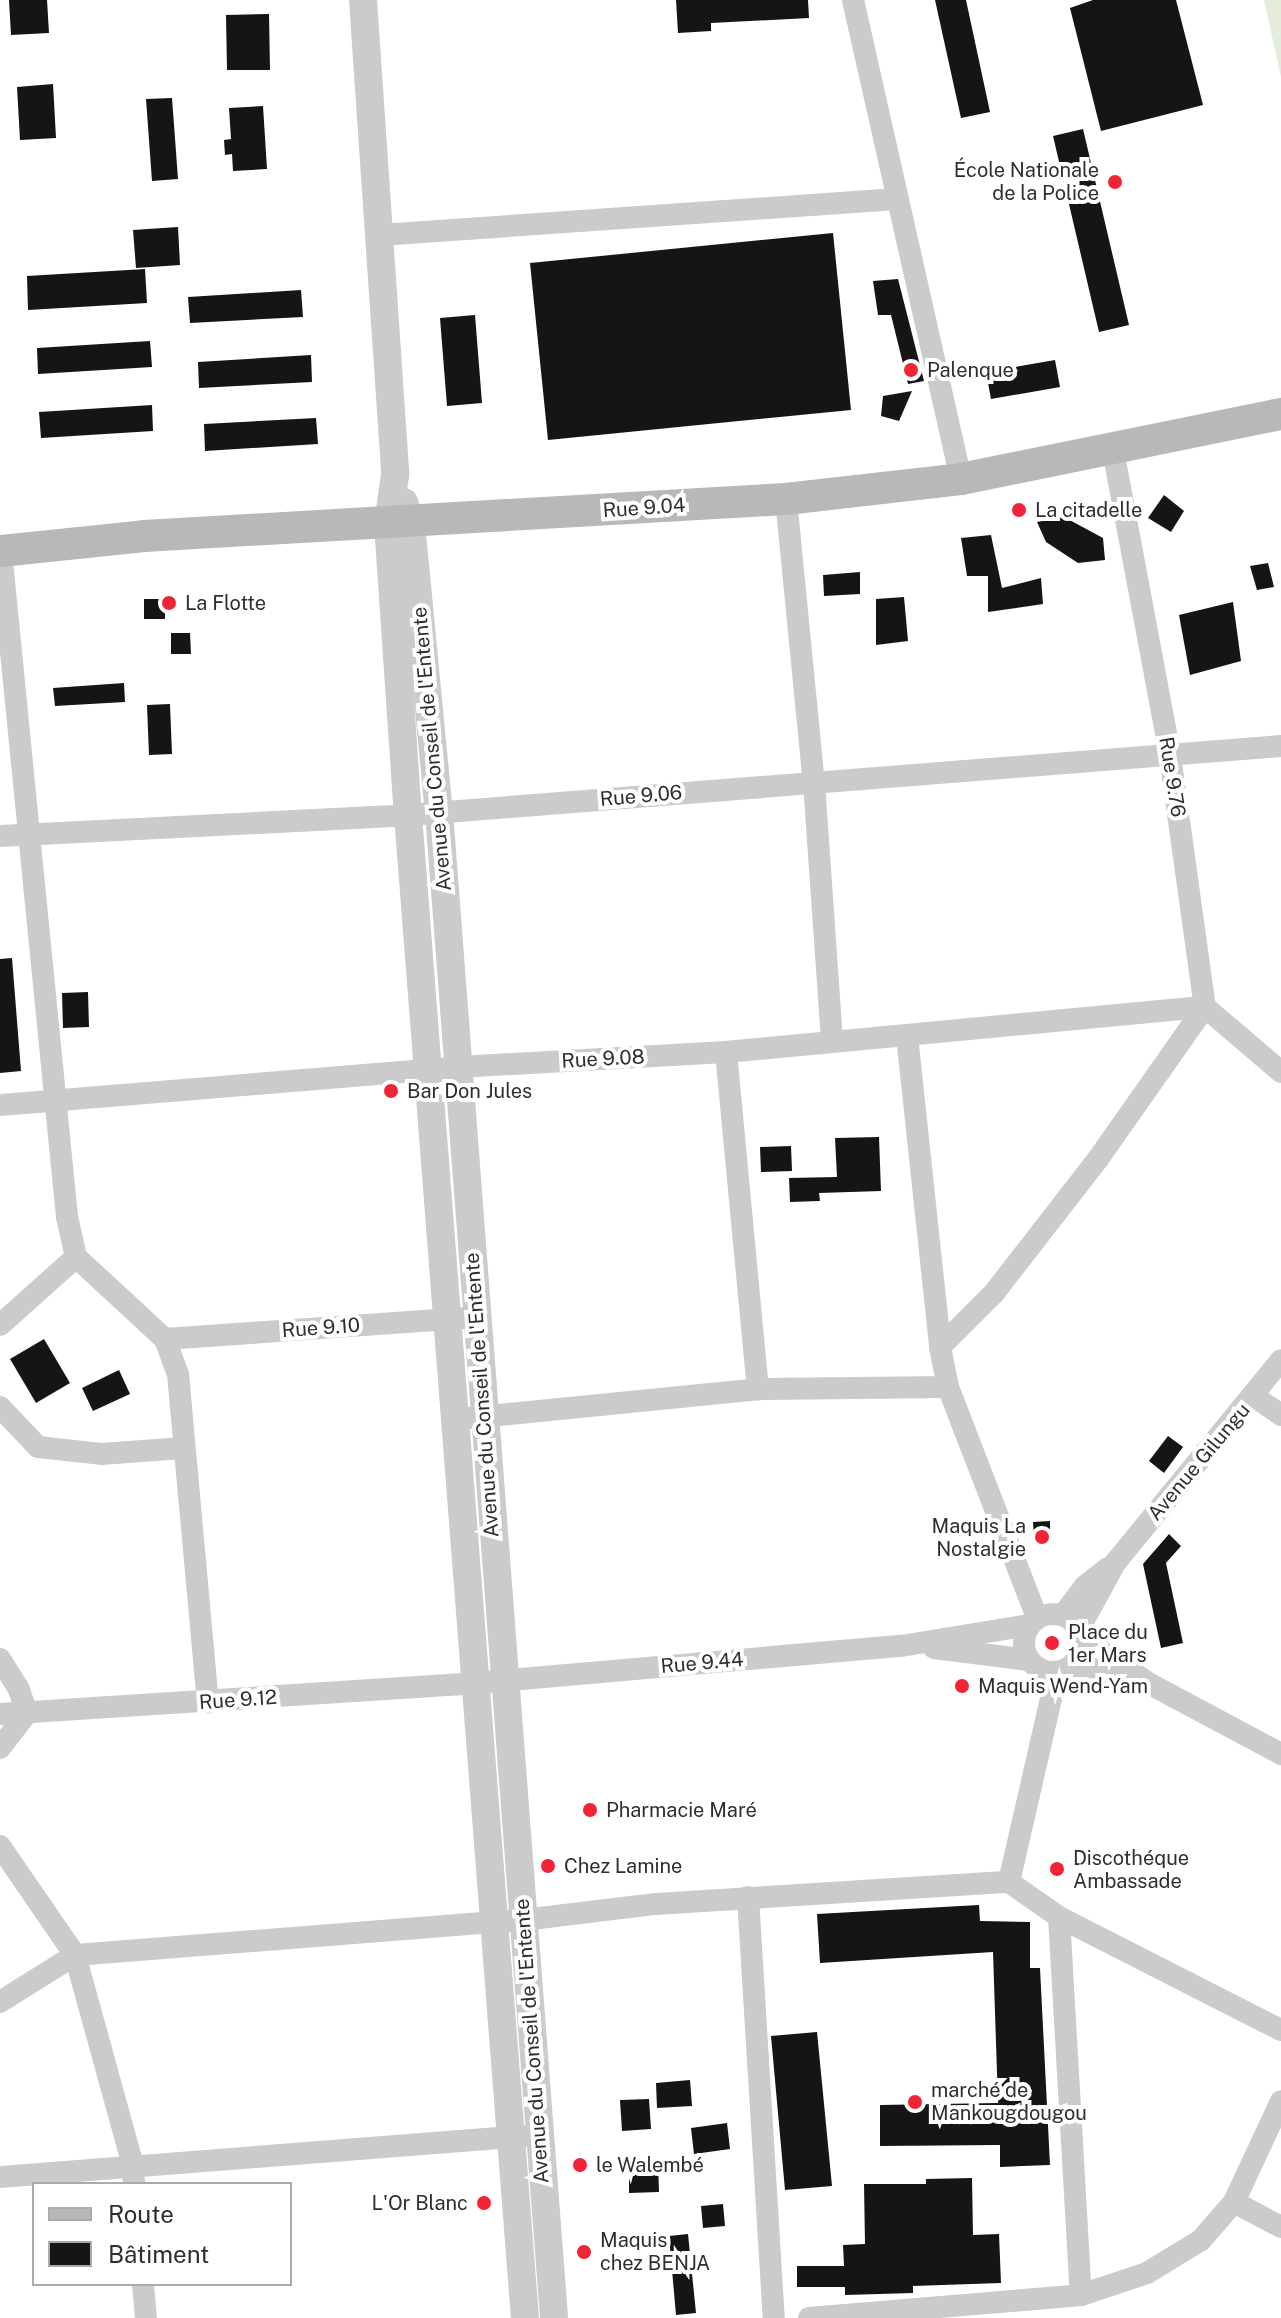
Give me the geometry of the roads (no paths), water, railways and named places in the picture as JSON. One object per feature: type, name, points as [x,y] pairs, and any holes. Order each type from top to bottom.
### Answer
[{"type":"main road","name":"Rue 9.04","points":[[0,551],[144,536],[786,499],[961,479],[1281,414]]},
{"type":"street","name":"Avenue du Conseil de l'Entente","points":[[363,0],[395,475],[439,812],[458,1067],[475,1683],[525,2318]]},
{"type":"street","points":[[853,0],[961,479]]},
{"type":"street","points":[[380,235],[897,199]]},
{"type":"street","name":"Rue 9.76","points":[[1113,450],[1170,756],[1205,1007]]},
{"type":"street","points":[[786,499],[814,783],[832,1041]]},
{"type":"street","name":"Avenue du Conseil de l'Entente","points":[[400,523],[408,815],[430,1069],[463,1318]]},
{"type":"street","points":[[0,551],[67,1217],[76,1257],[165,1339],[178,1374],[208,1703]]},
{"type":"street","name":"Rue 9.06","points":[[0,836],[408,815],[1281,746]]},
{"type":"street","points":[[940,1347],[994,1293],[1098,1159],[1205,1007],[1281,1072]]},
{"type":"street","name":"Rue 9.08","points":[[0,1105],[54,1103],[430,1069],[726,1052],[1205,1007]]},
{"type":"street","points":[[907,1036],[940,1347],[948,1387],[1033,1621],[1024,1637],[1049,1666],[1053,1700],[1042,1726],[1009,1882]]},
{"type":"street","points":[[726,1052],[758,1389]]},
{"type":"street","points":[[0,1325],[76,1257]]},
{"type":"street","name":"Rue 9.10","points":[[165,1339],[463,1318]]},
{"type":"street","name":"Avenue Gilungu","points":[[1049,1666],[1115,1563],[1281,1360]]},
{"type":"street","points":[[470,1418],[758,1389],[948,1387]]},
{"type":"street","points":[[1253,1396],[1281,1415]]},
{"type":"street","points":[[0,1407],[38,1447],[101,1454],[184,1448]]},
{"type":"street","name":"Avenue du Conseil de l'Entente","points":[[470,1418],[504,1681],[554,2318]]},
{"type":"street","points":[[901,1646],[1033,1621],[1049,1613],[1150,1684],[1281,1754]]},
{"type":"street","points":[[901,1646],[1049,1666],[1094,1667],[1150,1684]]},
{"type":"street","name":"Rue 9.44","points":[[475,1683],[901,1646]]},
{"type":"street","points":[[0,1659],[15,1682],[27,1713],[0,1748]]},
{"type":"street","name":"Rue 9.12","points":[[0,1714],[208,1703],[475,1683]]},
{"type":"street","points":[[0,1846],[75,1955],[134,2175]]},
{"type":"street","points":[[0,2002],[75,1955],[523,1920],[748,1897],[1009,1882],[1059,1917],[1281,2030]]},
{"type":"street","points":[[748,1897],[774,2318]]},
{"type":"street","points":[[1059,1917],[1081,2295]]},
{"type":"street","points":[[809,2318],[969,2311],[1081,2295],[1147,2273],[1177,2258],[1201,2240],[1234,2202],[1281,2101]]},
{"type":"street","points":[[0,2177],[134,2175],[539,2134]]},
{"type":"street","points":[[1234,2202],[1281,2227]]},
{"type":"street","points":[[143,2286],[146,2318]]},
{"type":"place","name":"École Nationale de la Police","points":[[1115,182]]},
{"type":"place","name":"Palenque","points":[[911,370]]},
{"type":"place","name":"La citadelle","points":[[1019,510]]},
{"type":"place","name":"La Flotte","points":[[169,603]]},
{"type":"place","name":"Bar Don Jules","points":[[391,1091]]},
{"type":"place","name":"Maquis La Nostalgie","points":[[1042,1537]]},
{"type":"place","name":"Place du 1er Mars","points":[[1052,1643]]},
{"type":"place","name":"Maquis Wend-Yam","points":[[962,1686]]},
{"type":"place","name":"Pharmacie Maré","points":[[590,1810]]},
{"type":"place","name":"Chez Lamine","points":[[548,1866]]},
{"type":"place","name":"Discothéque Ambassade","points":[[1057,1869]]},
{"type":"place","name":"marché de Mankougdougou","points":[[915,2102]]},
{"type":"place","name":"le Walembé","points":[[580,2165]]},
{"type":"place","name":"L'Or Blanc","points":[[484,2203]]},
{"type":"place","name":"Maquis chez BENJA","points":[[584,2252]]}]
